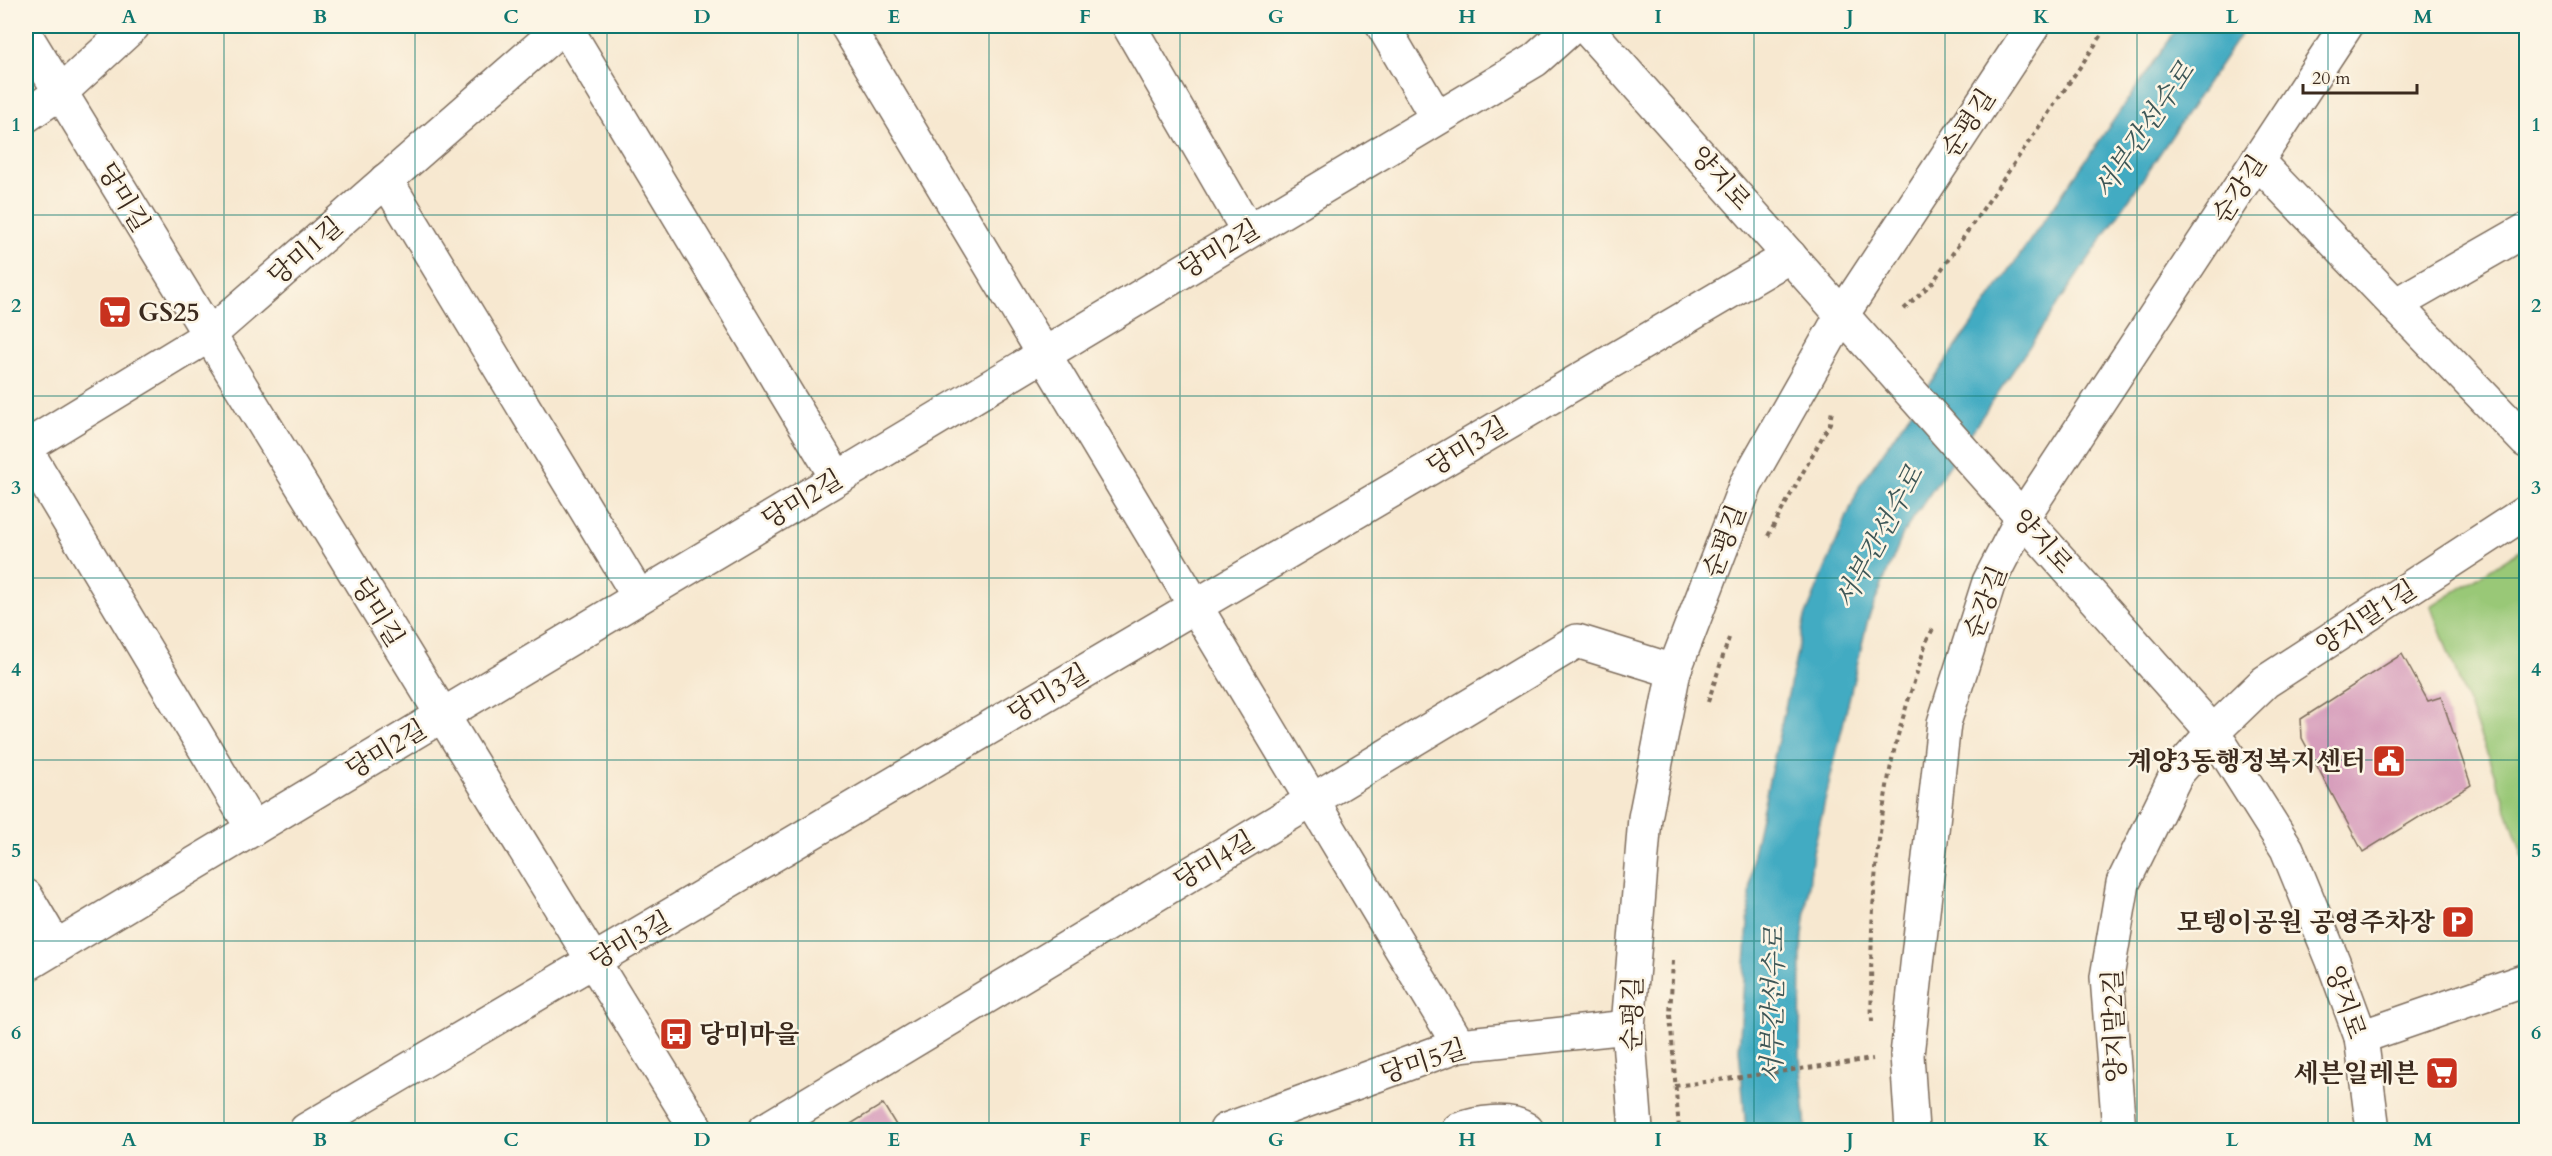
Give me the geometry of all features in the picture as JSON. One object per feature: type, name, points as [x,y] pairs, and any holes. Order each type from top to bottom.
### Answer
[{"type":"street","points":[[26,116],[61,92],[133,26]]},
{"type":"street","points":[[564,26],[837,478]]},
{"type":"street","name":"당미1길","points":[[26,448],[208,336],[564,26]]},
{"type":"street","points":[[848,26],[1459,1045]]},
{"type":"street","points":[[1129,26],[1248,231]]},
{"type":"street","points":[[1383,26],[1437,118]]},
{"type":"street","name":"당미2길","points":[[26,965],[1535,60],[1573,26]]},
{"type":"street","name":"양지로","points":[[1585,26],[2213,732],[2287,849],[2361,1038],[2373,1131]]},
{"type":"street","name":"순평길","points":[[1636,1131],[1628,1027],[1645,818],[1674,671],[1746,484],[1853,327],[2032,26]]},
{"type":"street","name":"순강길","points":[[1912,1131],[1907,1055],[1944,723],[2012,506],[2257,161],[2346,26]]},
{"type":"street","name":"당미길","points":[[26,36],[697,1131]]},
{"type":"street","points":[[2257,161],[2526,441]]},
{"type":"street","points":[[386,180],[639,597]]},
{"type":"street","points":[[2396,305],[2526,230]]},
{"type":"street","name":"당미3길","points":[[306,1131],[1790,256]]},
{"type":"street","points":[[26,448],[253,829]]},
{"type":"street","name":"양지말1길","points":[[2213,732],[2265,682],[2526,512]]},
{"type":"street","name":"당미4길","points":[[765,1131],[1577,642],[1674,671]]},
{"type":"street","name":"양지말2길","points":[[2119,1131],[2108,977],[2123,883],[2176,773],[2213,732]]},
{"type":"street","points":[[26,896],[56,947]]},
{"type":"street","points":[[2361,1038],[2526,980]]},
{"type":"street","name":"당미5길","points":[[1226,1131],[1459,1045],[1628,1027]]},
{"type":"street","points":[[1458,1131],[1472,1125],[1499,1123],[1523,1127],[1527,1131]]},
{"type":"path","points":[[1904,309],[1933,282],[2108,26]]},
{"type":"path","points":[[1765,541],[1830,423],[1834,400]]},
{"type":"path","points":[[1706,708],[1732,629]]},
{"type":"path","points":[[1673,956],[1670,1015],[1679,1131]]},
{"type":"path","points":[[1680,1085],[1858,1061]]},
{"type":"green space","points":[[2526,546],[2526,865],[2488,756],[2431,607]]},
{"type":"water","name":"서부간선수로","points":[[2179,26],[2246,26],[1904,532],[1868,619],[1813,852],[1801,952],[1800,1057],[1806,1130],[1746,1130],[1739,1049],[1753,853],[1805,617],[1860,485]]},
{"type":"building","name":"계양3동행정복지센터","points":[[2402,654],[2428,701],[2441,697],[2471,785],[2363,852],[2302,738],[2301,719]]},
{"type":"building","points":[[883,1104],[899,1130],[841,1130]]},
{"type":"place","name":"GS25","points":[[115,312]]},
{"type":"place","name":"계양3동행정복지센터","points":[[2389,761]]},
{"type":"place","name":"모텡이공원 공영주차장","points":[[2458,922]]},
{"type":"place","name":"당미마을","points":[[676,1034]]},
{"type":"place","name":"세븐일레븐","points":[[2442,1073]]}]
